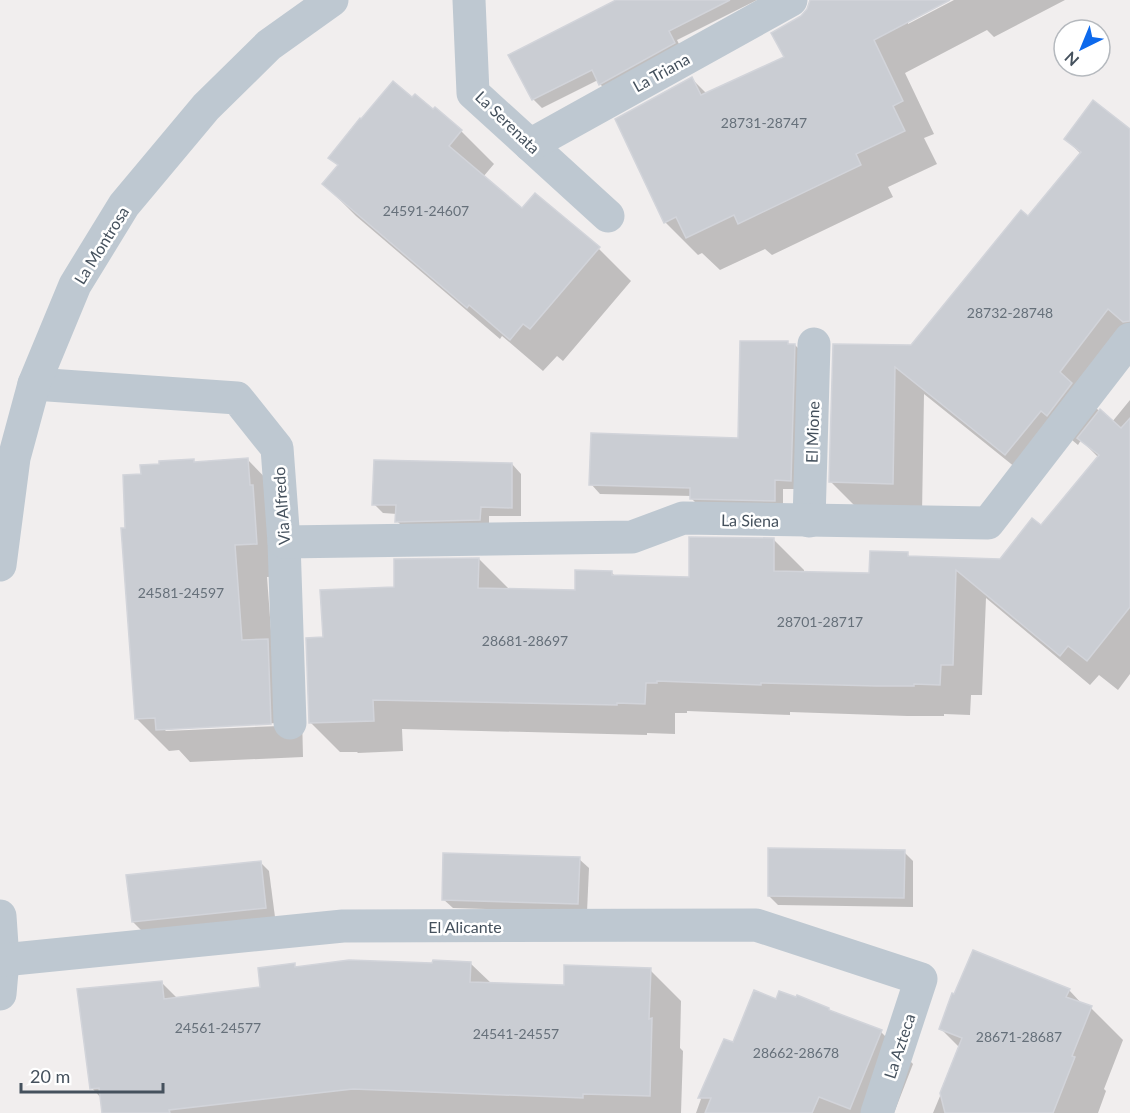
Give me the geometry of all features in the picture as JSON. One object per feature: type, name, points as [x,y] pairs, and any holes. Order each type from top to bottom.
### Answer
[{"type":"street","name":"La Montrosa","points":[[0,565],[14,458],[34,384],[75,285],[124,205],[206,107],[269,45],[332,0]]},
{"type":"street","name":"La Serenata","points":[[469,0],[473,93],[608,216]]},
{"type":"street","name":"La Triana","points":[[530,145],[791,0]]},
{"type":"street","name":"La Siena","points":[[284,542],[632,537],[683,518],[988,523],[1130,339]]},
{"type":"street","name":"El Mione","points":[[809,521],[814,344]]},
{"type":"street","name":"Via Alfredo","points":[[34,384],[237,399],[277,448],[284,542],[290,723]]},
{"type":"street","points":[[0,916],[3,960],[0,994]]},
{"type":"street","name":"El Alicante","points":[[3,960],[343,926],[756,925],[921,979]]},
{"type":"street","name":"La Azteca","points":[[877,1113],[921,979]]},
{"type":"building","points":[[616,0],[730,0],[669,31],[675,43],[599,85],[592,70],[532,100],[508,55]]},
{"type":"building","points":[[810,0],[950,0],[874,40],[903,101],[893,106],[905,131],[856,154],[861,165],[738,224],[734,215],[686,238],[676,217],[664,223],[615,119],[692,77],[701,95],[784,57],[771,33],[801,16]]},
{"type":"building","points":[[393,81],[412,97],[415,94],[433,109],[435,107],[462,130],[449,146],[522,208],[535,193],[600,247],[530,329],[523,324],[510,340],[469,305],[467,308],[322,184],[338,165],[328,158]]},
{"type":"building","points":[[1093,100],[1130,129],[1130,321],[1123,322],[1108,309],[1060,372],[1072,383],[1047,416],[1041,411],[1005,455],[895,367],[893,484],[829,482],[833,344],[911,345],[1021,210],[1028,216],[1081,152],[1064,139]]},
{"type":"building","points":[[740,341],[788,341],[788,344],[795,344],[791,481],[775,480],[775,501],[690,499],[690,488],[589,485],[591,433],[738,438]]},
{"type":"building","points":[[1100,409],[1121,428],[1130,418],[1130,607],[1087,661],[1068,646],[1060,656],[956,570],[953,665],[941,665],[940,685],[761,683],[761,685],[657,681],[657,683],[646,683],[645,704],[373,700],[374,721],[309,723],[306,638],[323,637],[320,590],[394,587],[394,559],[479,558],[478,588],[575,590],[575,570],[612,571],[612,575],[689,577],[689,537],[774,538],[774,571],[869,573],[870,551],[908,552],[908,556],[1000,559],[1032,518],[1041,525],[1099,455],[1077,438]]},
{"type":"building","points":[[248,458],[250,485],[253,485],[257,544],[235,545],[242,640],[268,639],[271,724],[156,730],[155,718],[135,719],[121,528],[125,528],[123,475],[141,474],[140,465],[159,464],[159,461],[194,459],[194,462]]},
{"type":"building","points":[[374,460],[512,463],[512,508],[481,507],[480,520],[395,522],[396,505],[372,505]]},
{"type":"building","points":[[768,848],[905,850],[904,898],[768,896]]},
{"type":"building","points":[[443,853],[580,857],[578,904],[442,900]]},
{"type":"building","points":[[261,861],[266,908],[132,922],[126,875]]},
{"type":"building","points":[[973,950],[1070,989],[1066,997],[1092,1006],[1053,1113],[945,1113],[940,1093],[962,1038],[939,1029],[952,993],[954,994]]},
{"type":"building","points":[[349,960],[471,962],[470,982],[564,985],[564,965],[651,968],[650,1096],[583,1094],[583,1098],[353,1089],[169,1110],[170,1113],[102,1113],[99,1088],[90,1089],[77,989],[162,981],[164,999],[260,987],[258,968],[295,963],[295,967]]},
{"type":"building","points":[[754,990],[776,999],[779,991],[796,997],[797,995],[882,1030],[850,1109],[819,1097],[812,1113],[705,1113],[711,1098],[698,1098],[724,1039],[733,1042]]}]
